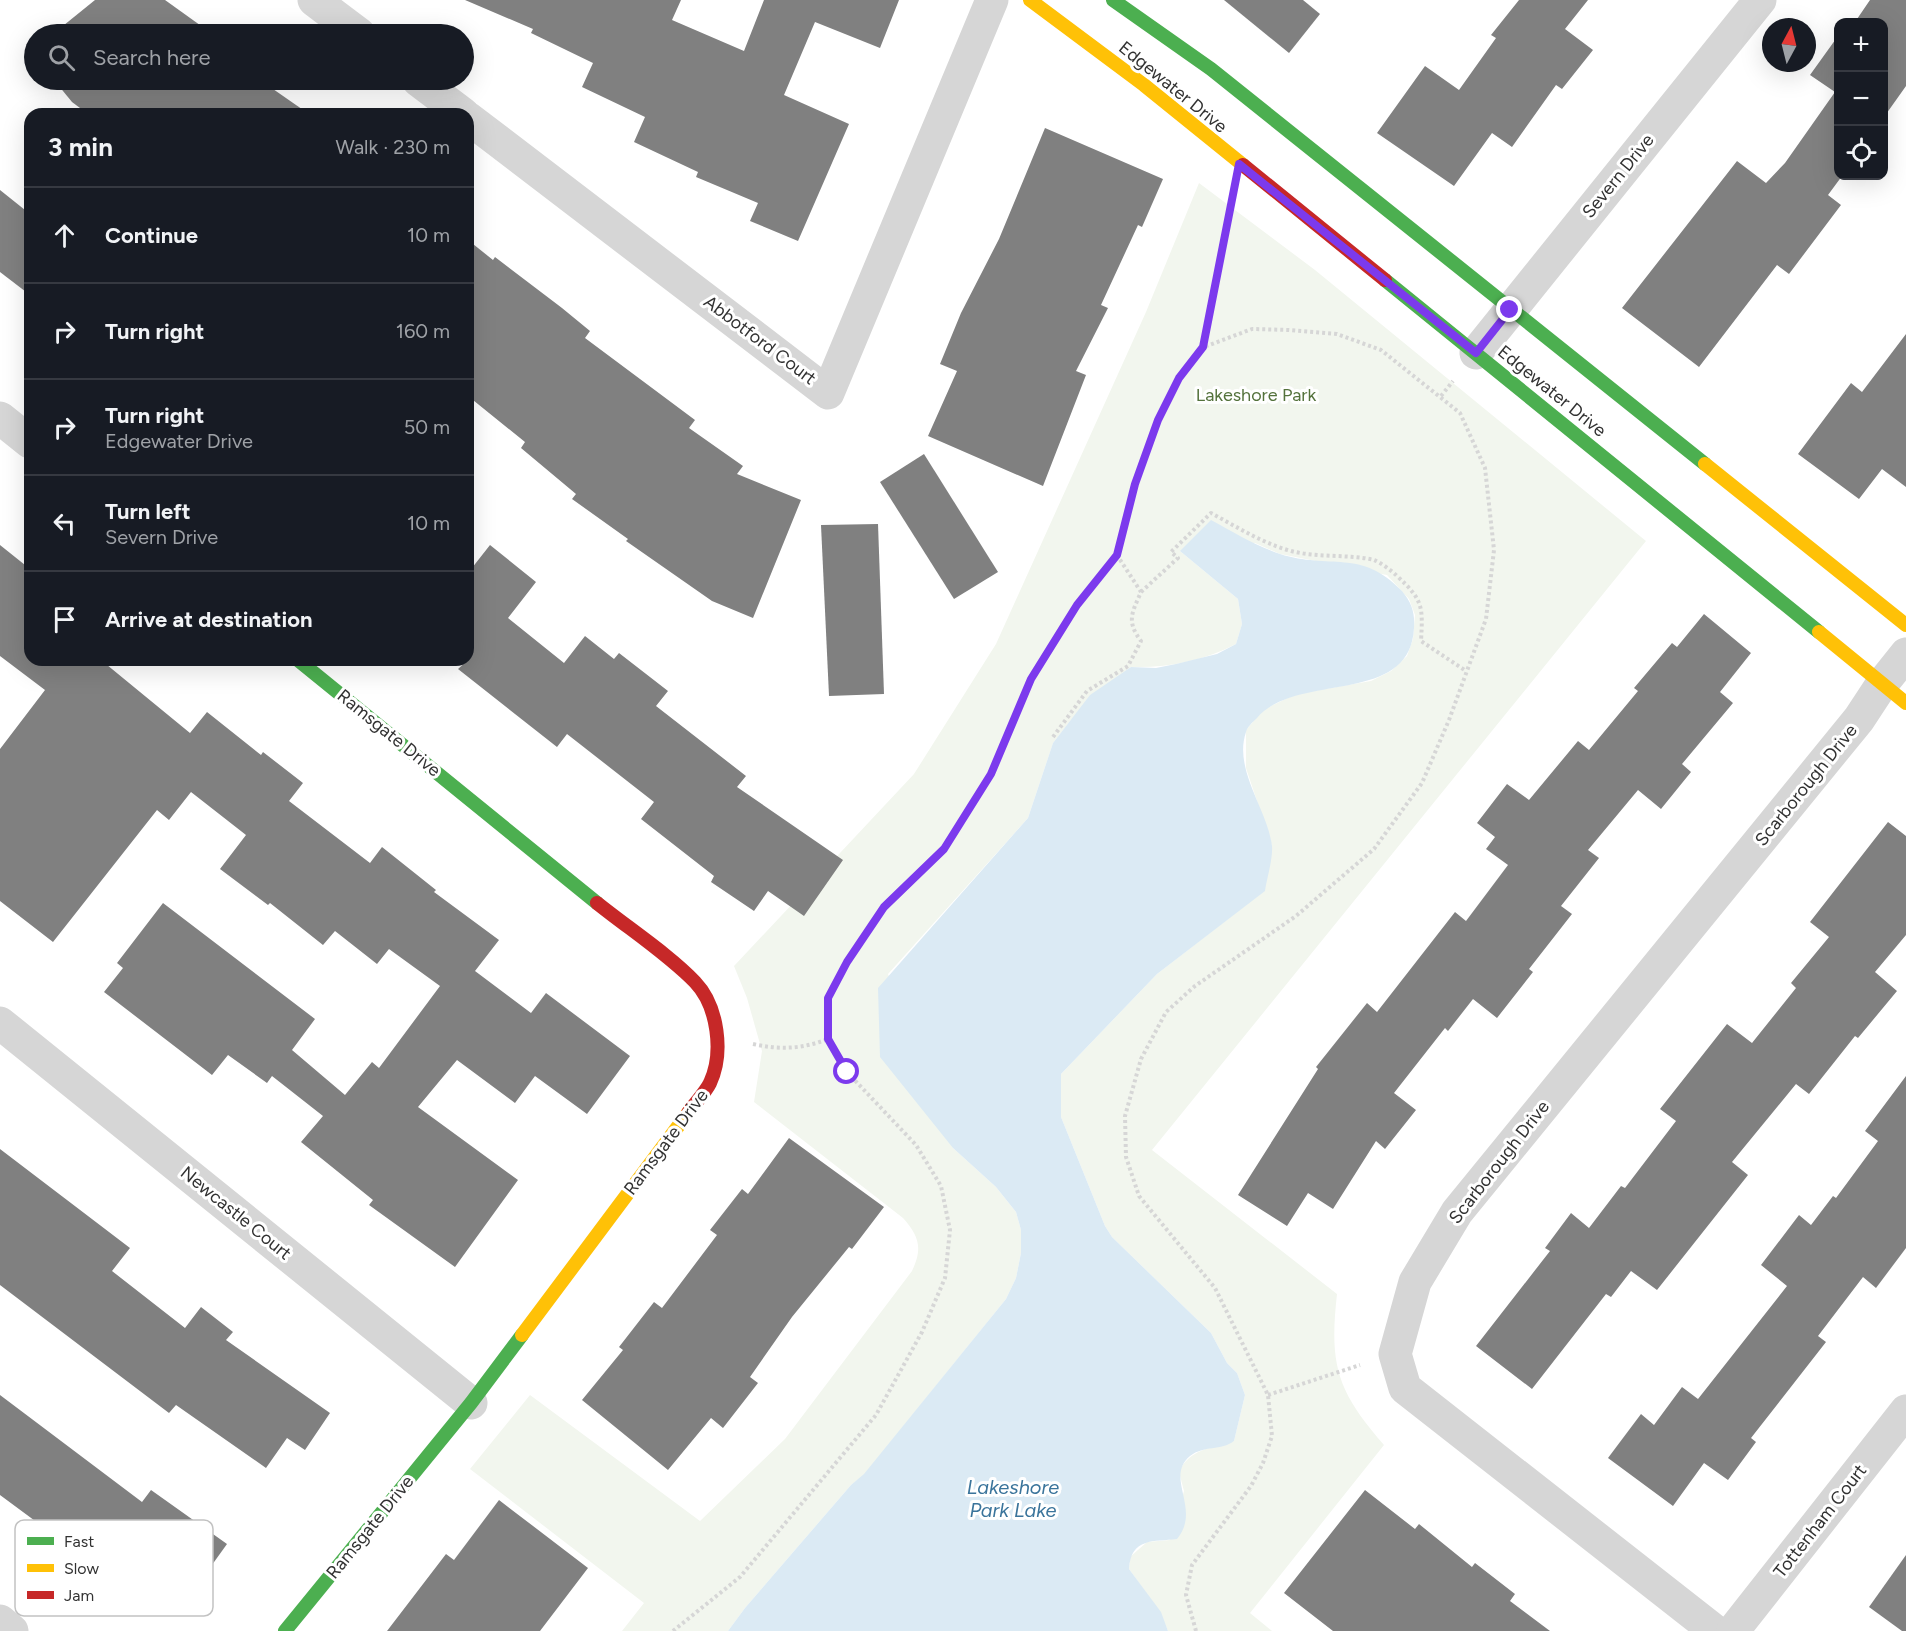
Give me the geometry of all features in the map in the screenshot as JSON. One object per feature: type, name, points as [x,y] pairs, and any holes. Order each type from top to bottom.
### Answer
[{"type":"street","points":[[314,0],[346,24]]},
{"type":"street","name":"Abbotford Court","points":[[474,123],[828,393],[992,0]]},
{"type":"street","name":"Edgewater Drive","points":[[1030,0],[1144,85],[1894,693]]},
{"type":"street","name":"Edgewater Drive","points":[[1113,0],[1211,69],[1906,625]]},
{"type":"street","name":"Severn Drive","points":[[1476,353],[1760,0]]},
{"type":"street","points":[[431,90],[455,108]]},
{"type":"street","points":[[0,418],[24,437]]},
{"type":"street","name":"Scarborough Drive","points":[[1395,1354],[1415,1282],[1457,1212],[1852,729],[1894,693],[1906,654]]},
{"type":"street","name":"Ramsgate Drive","points":[[285,1631],[471,1403],[710,1083],[718,1057],[718,1037],[713,1013],[696,982],[305,666]]},
{"type":"street","name":"Newcastle Court","points":[[0,1023],[471,1403]]},
{"type":"street","points":[[1395,1354],[1405,1388],[1715,1631]]},
{"type":"street","name":"Tottenham Court","points":[[1733,1631],[1906,1411]]},
{"type":"street","points":[[0,1621],[12,1631]]},
{"type":"path","points":[[673,1631],[740,1577],[876,1415],[922,1332],[945,1278],[950,1230],[941,1185],[916,1145],[847,1072],[828,1039],[828,998],[847,962],[884,907],[944,849],[991,774],[1031,679],[1077,605],[1117,555],[1135,484],[1158,420],[1179,378],[1203,347],[1239,164]]},
{"type":"path","points":[[1196,1631],[1186,1595],[1192,1565],[1251,1486],[1263,1463],[1272,1436],[1268,1395],[1215,1288],[1139,1196],[1126,1157],[1125,1116],[1141,1059],[1166,1012],[1195,986],[1296,916],[1374,849],[1422,783],[1485,619],[1494,550],[1485,468],[1460,414],[1381,350],[1337,334],[1252,329],[1203,347]]},
{"type":"path","points":[[1053,737],[1087,692],[1128,666],[1141,641],[1134,631],[1130,616],[1141,592],[1178,558],[1171,552],[1211,513],[1260,539],[1291,551],[1328,558],[1375,561],[1393,572],[1417,594],[1422,616],[1421,641],[1466,671]]},
{"type":"path","points":[[1117,555],[1141,592]]},
{"type":"path","points":[[718,1037],[775,1049],[807,1048],[828,1039]]},
{"type":"path","points":[[1268,1395],[1395,1354]]},
{"type":"green space","name":"Lakeshore Park","points":[[1199,183],[1315,270],[1646,541],[1152,1150],[1337,1294],[1334,1340],[1340,1376],[1356,1409],[1384,1445],[1250,1613],[1272,1631],[1168,1631],[1160,1612],[1129,1569],[1130,1557],[1147,1542],[1170,1540],[1184,1491],[1179,1472],[1183,1464],[1195,1454],[1234,1441],[1245,1395],[1237,1373],[1227,1363],[1211,1333],[1112,1237],[1105,1226],[1061,1117],[1061,1074],[1157,974],[1264,891],[1272,846],[1246,768],[1246,730],[1263,710],[1296,694],[1371,681],[1391,671],[1407,656],[1413,639],[1415,615],[1409,599],[1387,575],[1280,554],[1255,543],[1180,551],[1238,599],[1242,624],[1236,644],[1211,655],[1185,662],[1131,667],[1071,720],[1053,743],[1028,818],[888,974],[953,1148],[996,1187],[1016,1212],[1021,1230],[1021,1253],[1016,1278],[1006,1299],[864,1475],[851,1485],[745,1608],[728,1631],[622,1631],[644,1603],[470,1469],[530,1395],[700,1521],[785,1439],[912,1271],[918,1243],[913,1231],[903,1218],[754,1102],[762,1051],[747,998],[734,966],[914,774],[996,644],[1146,312]]},
{"type":"water","name":"Lakeshore Park Lake","points":[[1211,520],[1253,543],[1280,554],[1344,562],[1373,569],[1387,578],[1405,595],[1412,608],[1414,628],[1408,653],[1393,669],[1373,679],[1298,695],[1275,704],[1249,726],[1243,746],[1244,761],[1272,846],[1265,891],[1157,974],[1061,1074],[1061,1117],[1105,1226],[1112,1237],[1211,1333],[1227,1363],[1237,1373],[1245,1395],[1234,1441],[1224,1446],[1195,1453],[1183,1465],[1181,1484],[1186,1516],[1184,1528],[1177,1539],[1145,1543],[1134,1551],[1131,1559],[1129,1569],[1161,1612],[1168,1631],[728,1631],[745,1608],[851,1485],[864,1474],[1006,1299],[1016,1278],[1021,1253],[1021,1230],[1016,1212],[996,1187],[953,1148],[880,1057],[878,988],[1028,818],[1053,743],[1090,695],[1131,667],[1156,668],[1176,664],[1217,654],[1236,644],[1242,624],[1238,599],[1180,551]]},
{"type":"building","points":[[95,0],[165,0],[198,24],[65,24]]},
{"type":"building","points":[[465,0],[681,0],[672,20],[744,51],[764,0],[899,0],[880,48],[815,22],[784,95],[849,124],[798,241],[750,221],[758,203],[696,177],[698,172],[634,142],[645,117],[582,87],[593,63],[531,33],[533,29]]},
{"type":"building","points":[[1224,0],[1303,0],[1320,14],[1289,53]]},
{"type":"building","points":[[1519,0],[1588,0],[1565,29],[1593,50],[1562,89],[1556,85],[1512,147],[1492,133],[1454,186],[1377,133],[1425,66],[1459,90],[1496,38],[1491,35]]},
{"type":"building","points":[[1870,0],[1906,0],[1906,86],[1888,111],[1888,18],[1858,18]]},
{"type":"building","points":[[1834,42],[1834,91],[1810,75],[1816,72],[1816,67]]},
{"type":"building","points":[[62,90],[274,90],[300,108],[80,108]]},
{"type":"building","points":[[1834,93],[1834,180],[1839,180],[1828,195],[1841,205],[1789,274],[1777,265],[1699,367],[1622,308],[1737,161],[1766,183],[1785,163]]},
{"type":"building","points":[[1045,128],[1163,179],[1142,227],[1138,225],[1101,305],[1108,308],[1076,371],[1086,375],[1043,486],[928,436],[957,371],[940,364],[961,313],[999,239]]},
{"type":"building","points":[[0,190],[24,209],[24,290],[0,272]]},
{"type":"building","points":[[474,245],[493,260],[495,257],[562,308],[590,331],[585,338],[695,420],[689,428],[743,466],[737,474],[801,500],[753,618],[712,601],[626,541],[628,539],[572,499],[576,494],[521,448],[525,442],[474,401]]},
{"type":"building","points":[[1906,334],[1906,487],[1882,469],[1859,499],[1798,454],[1851,383],[1862,392]]},
{"type":"building","points":[[924,454],[998,572],[954,599],[880,482]]},
{"type":"building","points":[[878,524],[884,694],[829,696],[821,525]]},
{"type":"building","points":[[0,545],[24,564],[24,666],[108,666],[190,733],[207,712],[261,755],[263,752],[303,783],[289,801],[370,863],[382,847],[436,890],[434,892],[499,940],[475,971],[531,1013],[546,993],[630,1056],[587,1114],[535,1076],[515,1103],[457,1060],[418,1107],[518,1180],[455,1267],[369,1205],[373,1200],[301,1142],[323,1116],[272,1076],[267,1083],[228,1055],[212,1075],[104,992],[123,968],[117,963],[163,903],[315,1019],[292,1050],[345,1095],[372,1062],[379,1068],[440,986],[389,949],[377,964],[335,931],[323,945],[270,903],[268,905],[220,869],[246,835],[191,792],[169,820],[157,810],[53,942],[0,901],[0,749],[45,690],[0,656]]},
{"type":"building","points":[[490,545],[536,582],[508,618],[564,663],[585,636],[614,659],[619,653],[668,691],[656,706],[746,776],[737,787],[843,860],[804,916],[768,891],[754,911],[711,882],[714,876],[641,819],[654,802],[567,734],[557,747],[458,669],[461,666],[474,666],[474,565]]},
{"type":"building","points":[[1704,614],[1751,653],[1720,692],[1733,703],[1682,764],[1691,772],[1661,809],[1638,790],[1588,850],[1599,858],[1561,906],[1572,914],[1529,969],[1533,972],[1497,1018],[1473,999],[1448,1031],[1445,1028],[1394,1093],[1416,1110],[1385,1149],[1376,1141],[1333,1209],[1308,1193],[1287,1226],[1238,1195],[1318,1069],[1316,1067],[1367,1003],[1377,1012],[1455,912],[1466,921],[1508,865],[1486,849],[1495,837],[1477,823],[1507,784],[1529,800],[1578,741],[1589,750],[1638,691],[1634,688],[1672,643],[1677,647]]},
{"type":"building","points":[[1888,822],[1906,836],[1906,935],[1875,972],[1897,991],[1858,1038],[1855,1036],[1809,1094],[1796,1084],[1732,1162],[1748,1175],[1657,1290],[1631,1271],[1611,1297],[1606,1294],[1532,1389],[1476,1346],[1550,1251],[1545,1248],[1571,1213],[1589,1228],[1621,1186],[1625,1188],[1676,1121],[1660,1109],[1727,1024],[1752,1043],[1796,988],[1791,983],[1829,937],[1810,922]]},
{"type":"building","points":[[1906,1076],[1906,1248],[1876,1288],[1863,1277],[1818,1336],[1826,1342],[1751,1438],[1756,1442],[1728,1480],[1704,1463],[1673,1506],[1608,1458],[1641,1414],[1654,1425],[1682,1387],[1698,1399],[1787,1286],[1761,1265],[1799,1215],[1811,1225],[1833,1196],[1836,1198],[1878,1141],[1865,1131]]},
{"type":"building","points":[[789,1138],[884,1207],[852,1249],[849,1247],[792,1317],[750,1377],[758,1383],[723,1428],[711,1418],[668,1470],[582,1400],[623,1350],[619,1347],[654,1302],[662,1308],[717,1235],[710,1230],[742,1189],[748,1194]]},
{"type":"building","points":[[0,1149],[130,1248],[112,1271],[185,1328],[201,1307],[233,1332],[226,1340],[330,1413],[305,1450],[287,1438],[266,1468],[176,1405],[169,1413],[0,1285]]},
{"type":"building","points":[[0,1395],[142,1502],[151,1490],[193,1520],[34,1520],[0,1495]]},
{"type":"building","points":[[1365,1490],[1415,1529],[1419,1524],[1472,1567],[1475,1563],[1515,1594],[1510,1601],[1550,1631],[1333,1631],[1284,1593]]},
{"type":"building","points":[[499,1500],[588,1568],[540,1631],[387,1631],[446,1554],[454,1560]]},
{"type":"building","points":[[213,1534],[227,1544],[213,1563]]},
{"type":"building","points":[[1906,1555],[1906,1631],[1902,1631],[1869,1607]]},
{"type":"traffic: fast","points":[[1113,0],[1211,69],[1705,464]]},
{"type":"traffic: fast","points":[[1385,280],[1819,632]]},
{"type":"traffic: fast","points":[[305,666],[597,903]]},
{"type":"traffic: fast","points":[[285,1631],[471,1403],[522,1335]]},
{"type":"traffic: slow","points":[[1030,0],[1144,85],[1243,165]]},
{"type":"traffic: slow","points":[[1705,464],[1906,625]]},
{"type":"traffic: slow","points":[[1819,632],[1906,703]]},
{"type":"traffic: slow","points":[[522,1335],[688,1113]]},
{"type":"traffic: jam","points":[[1243,165],[1385,280]]},
{"type":"traffic: jam","points":[[597,903],[684,972],[703,992],[709,1004],[716,1030],[717,1058],[708,1087],[688,1113]]},
{"type":"route","points":[[847,1072],[828,1039],[828,998],[847,962],[884,907],[944,849],[991,774],[1031,679],[1077,605],[1117,555],[1135,484],[1158,420],[1179,378],[1203,347],[1239,164],[1476,353],[1510,310]]}]
